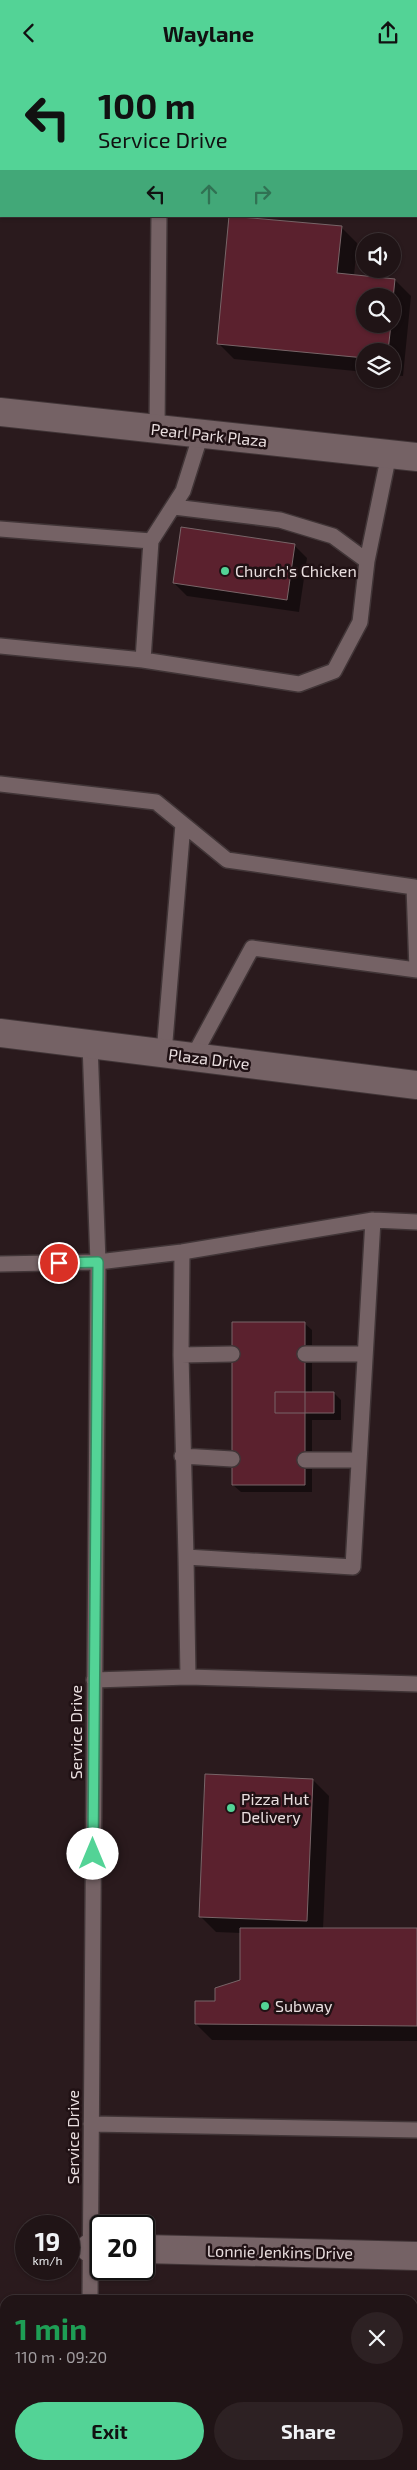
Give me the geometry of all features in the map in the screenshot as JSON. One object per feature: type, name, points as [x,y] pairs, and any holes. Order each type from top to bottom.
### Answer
[{"type":"street","name":"Pearl Park Plaza","points":[[0,412],[417,457]]},
{"type":"street","name":"Plaza Drive","points":[[0,1033],[417,1085]]},
{"type":"street","name":"Lonnie Jenkins Drive","points":[[155,2249],[417,2256]]},
{"type":"lane","points":[[157,429],[159,217]]},
{"type":"lane","points":[[143,660],[151,541],[183,491],[201,434]]},
{"type":"lane","points":[[0,646],[143,660],[299,685],[334,671],[360,622],[367,561],[389,455]]},
{"type":"lane","points":[[174,507],[280,520],[333,536],[367,561]]},
{"type":"lane","points":[[0,529],[151,541]]},
{"type":"lane","points":[[0,784],[156,802],[227,859],[414,887],[417,970],[252,948],[193,1057]]},
{"type":"lane","points":[[164,1053],[183,824]]},
{"type":"lane","name":"Service Drive","points":[[90,1044],[98,1262],[91,2124],[95,2215]]},
{"type":"lane","points":[[0,1264],[98,1262],[182,1252],[373,1220],[417,1222]]},
{"type":"lane","points":[[186,1557],[354,1567],[364,1354],[373,1220]]},
{"type":"lane","points":[[182,1252],[180,1355],[188,1677]]},
{"type":"lane","points":[[180,1355],[232,1354]]},
{"type":"lane","points":[[305,1354],[364,1354]]},
{"type":"lane","points":[[182,1456],[232,1459]]},
{"type":"lane","points":[[305,1460],[359,1460]]},
{"type":"lane","points":[[94,1681],[188,1677],[417,1684]]},
{"type":"lane","points":[[91,2124],[417,2130]]},
{"type":"lane","name":"Service Drive","points":[[91,2295],[92,2280]]},
{"type":"building","points":[[229,217],[342,226],[337,273],[356,275],[356,278],[395,279],[394,288],[356,288],[356,333],[390,333],[389,343],[356,343],[356,357],[217,344]]},
{"type":"building","points":[[181,527],[295,544],[287,600],[173,583]]},
{"type":"building","points":[[232,1322],[305,1322],[305,1485],[232,1485]]},
{"type":"building","points":[[275,1392],[334,1392],[334,1413],[275,1413]]},
{"type":"building","points":[[205,1774],[313,1779],[307,1921],[199,1917]]},
{"type":"building","points":[[240,1928],[417,1928],[417,2026],[195,2024],[195,2001],[215,2001],[215,1988],[240,1980]]},
{"type":"place","name":"Church's Chicken","points":[[225,571]]},
{"type":"place","name":"Pizza Hut Delivery","points":[[231,1808]]},
{"type":"place","name":"Subway","points":[[265,2006]]},
{"type":"route","points":[[59,1263],[98,1262],[93,1854]]}]
